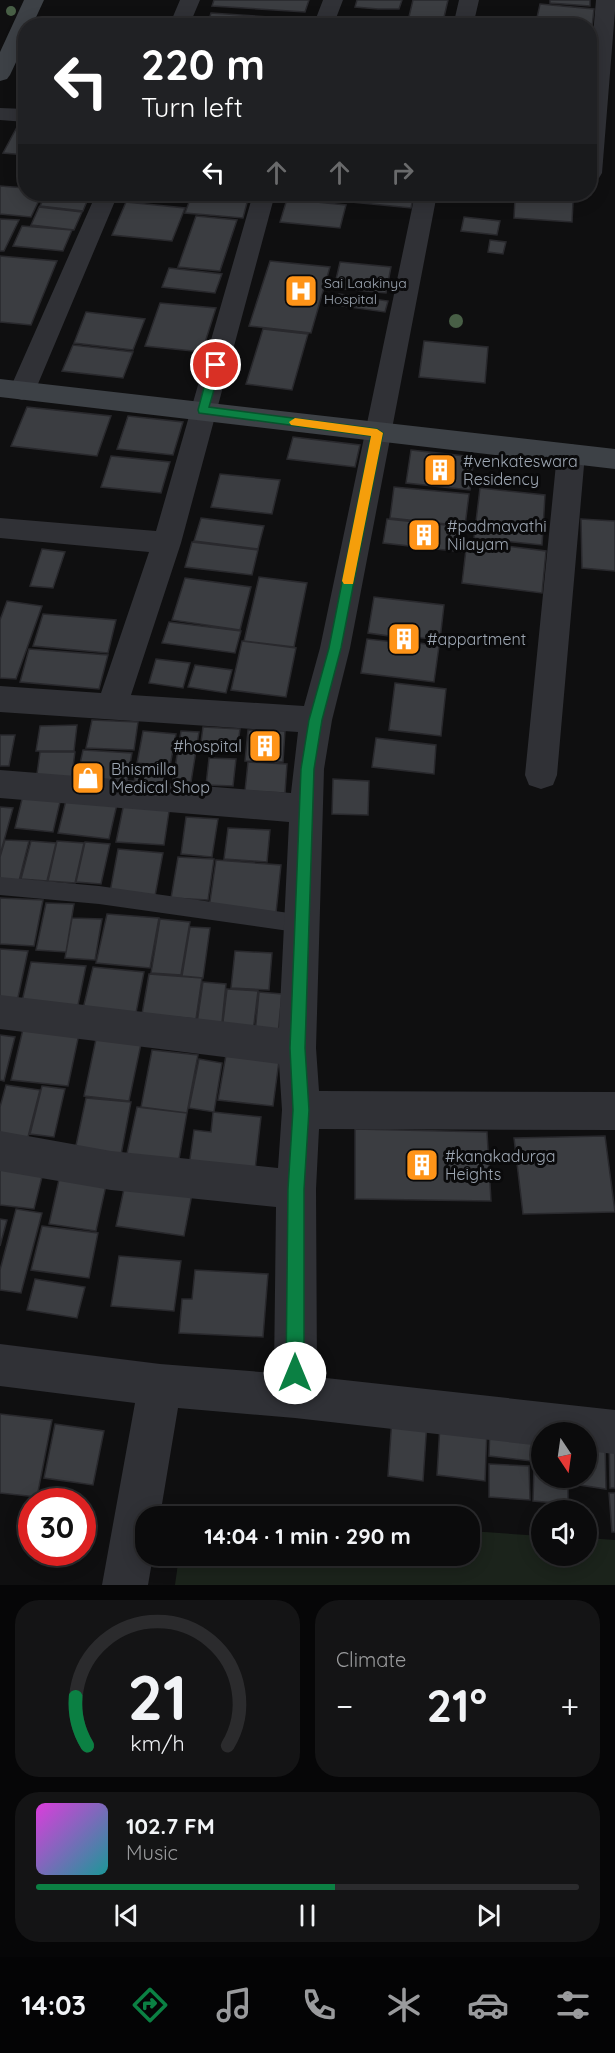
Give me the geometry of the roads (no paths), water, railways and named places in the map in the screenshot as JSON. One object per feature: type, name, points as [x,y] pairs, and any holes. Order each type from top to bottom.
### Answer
[{"type":"street","points":[[26,18],[34,0]]},
{"type":"street","points":[[182,18],[190,0]]},
{"type":"street","points":[[326,18],[333,0]]},
{"type":"street","points":[[465,18],[469,0]]},
{"type":"street","points":[[597,97],[606,0]]},
{"type":"street","points":[[0,75],[18,35]]},
{"type":"street","points":[[0,114],[18,115]]},
{"type":"street","points":[[597,174],[615,176]]},
{"type":"street","points":[[104,201],[11,389],[615,459]]},
{"type":"street","points":[[112,705],[166,543],[262,201]]},
{"type":"street","points":[[295,1396],[296,1189],[301,1110],[297,1048],[308,769],[316,720],[335,648],[425,201]]},
{"type":"street","points":[[541,775],[571,454]]},
{"type":"street","points":[[0,528],[166,543]]},
{"type":"street","points":[[0,699],[316,720]]},
{"type":"street","points":[[0,784],[307,809]]},
{"type":"street","points":[[0,1012],[297,1048]]},
{"type":"street","points":[[301,1110],[615,1111]]},
{"type":"street","points":[[0,1151],[56,1164],[156,1177],[296,1189]]},
{"type":"street","points":[[0,1365],[160,1385],[295,1396],[615,1432]]},
{"type":"street","points":[[125,1585],[160,1385]]},
{"type":"lane","points":[[0,886],[99,895],[303,924]]},
{"type":"place","name":"Sai Laakinya Hospital","points":[[301,291]]},
{"type":"place","name":"#venkateswara Residency","points":[[440,470]]},
{"type":"place","name":"#padmavathi Nilayam","points":[[424,535]]},
{"type":"place","name":"#appartment","points":[[404,639]]},
{"type":"place","name":"#hospital","points":[[265,746]]},
{"type":"place","name":"Bhismilla Medical Shop","points":[[88,778]]},
{"type":"place","name":"#kanakadurga Heights","points":[[422,1165]]}]
